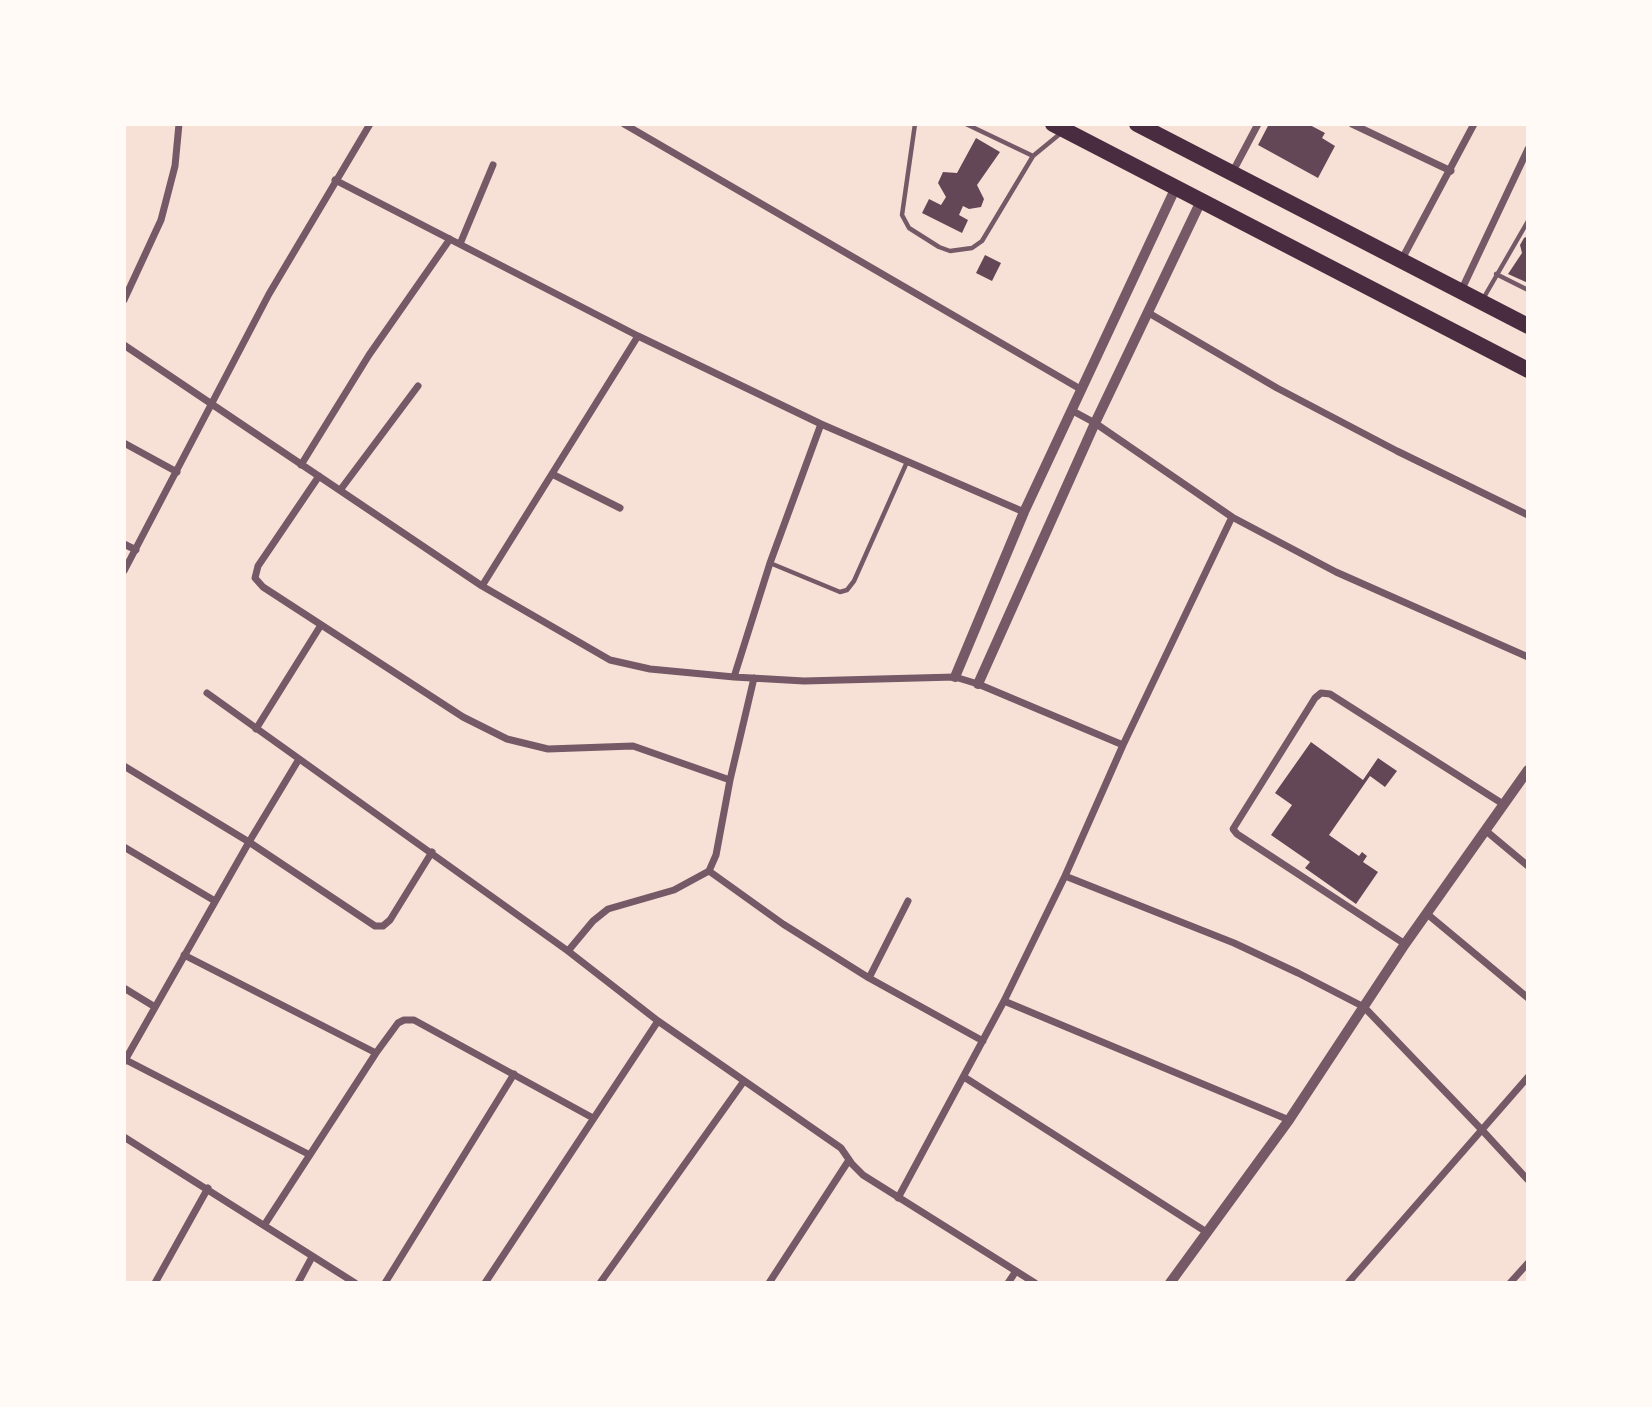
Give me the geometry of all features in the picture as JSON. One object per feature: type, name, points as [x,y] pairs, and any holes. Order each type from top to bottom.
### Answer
[{"type":"highway","points":[[1137,124],[1528,326]]},
{"type":"highway","points":[[1059,127],[1528,370]]},
{"type":"street","points":[[124,300],[161,220],[175,166],[179,124]]},
{"type":"street","points":[[124,571],[269,294],[370,124]]},
{"type":"street","points":[[624,124],[1082,390]]},
{"type":"street","points":[[1232,173],[1258,124]]},
{"type":"street","points":[[1352,124],[1451,171]]},
{"type":"street","points":[[1402,260],[1474,124]]},
{"type":"street","points":[[1461,292],[1528,149]]},
{"type":"street","points":[[460,244],[494,165]]},
{"type":"street","points":[[335,180],[638,336],[821,424],[1024,512]]},
{"type":"street","points":[[955,677],[1024,512],[1176,187]]},
{"type":"street","points":[[978,684],[1095,423],[1201,201]]},
{"type":"street","points":[[301,465],[369,355],[450,239]]},
{"type":"street","points":[[1147,313],[1277,388],[1528,515]]},
{"type":"street","points":[[482,586],[638,336]]},
{"type":"street","points":[[124,345],[482,586],[610,660],[650,669],[804,681],[955,677],[978,684],[1123,745]]},
{"type":"street","points":[[341,489],[418,386]]},
{"type":"street","points":[[1072,410],[1232,517],[1336,572],[1528,657]]},
{"type":"street","points":[[734,677],[770,563],[821,424]]},
{"type":"street","points":[[124,443],[177,472]]},
{"type":"street","points":[[552,474],[620,508]]},
{"type":"street","points":[[319,476],[255,572],[258,584],[463,717],[507,739],[548,749],[633,747],[730,780]]},
{"type":"street","points":[[898,1198],[1004,1001],[1232,517]]},
{"type":"street","points":[[124,544],[136,550]]},
{"type":"street","points":[[256,729],[321,625]]},
{"type":"street","points":[[569,951],[593,921],[608,909],[674,890],[709,872],[716,855],[754,677]]},
{"type":"street","points":[[207,693],[569,951],[658,1021],[841,1148],[863,1175],[1035,1283]]},
{"type":"street","points":[[1405,944],[1233,829],[1315,698],[1321,693],[1331,694],[1503,804]]},
{"type":"street","points":[[299,759],[125,1061],[310,1155]]},
{"type":"street","points":[[124,766],[249,842],[370,924],[379,927],[390,920],[432,852]]},
{"type":"street","points":[[1170,1283],[1289,1120],[1426,913],[1528,770]]},
{"type":"street","points":[[1485,830],[1528,866]]},
{"type":"street","points":[[124,847],[215,901]]},
{"type":"street","points":[[709,872],[783,924],[869,978],[983,1041]]},
{"type":"street","points":[[1065,876],[1234,943],[1364,1007],[1482,1129],[1528,1181]]},
{"type":"street","points":[[869,978],[908,901]]},
{"type":"street","points":[[1426,913],[1528,998]]},
{"type":"street","points":[[184,956],[376,1053]]},
{"type":"street","points":[[124,988],[155,1007]]},
{"type":"street","points":[[1004,1001],[1289,1120]]},
{"type":"street","points":[[265,1224],[376,1053],[398,1023],[404,1020],[414,1020],[593,1118]]},
{"type":"street","points":[[485,1283],[658,1021]]},
{"type":"street","points":[[385,1283],[514,1074]]},
{"type":"street","points":[[964,1077],[1208,1233]]},
{"type":"street","points":[[1348,1283],[1528,1077]]},
{"type":"street","points":[[600,1283],[744,1081]]},
{"type":"street","points":[[124,1137],[355,1283]]},
{"type":"street","points":[[773,1281],[849,1160]]},
{"type":"street","points":[[155,1283],[208,1188]]},
{"type":"street","points":[[298,1283],[312,1257]]},
{"type":"street","points":[[1510,1283],[1528,1263]]},
{"type":"street","points":[[1008,1283],[1016,1271]]},
{"type":"lane","points":[[915,124],[902,215],[909,228],[950,251],[972,248],[982,241],[1033,156],[1059,127]]},
{"type":"lane","points":[[966,124],[1033,156]]},
{"type":"lane","points":[[1481,302],[1528,221]]},
{"type":"lane","points":[[1496,274],[1528,290]]},
{"type":"lane","points":[[770,563],[840,592],[847,590],[854,581],[907,461]]},
{"type":"building","points":[[1269,124],[1308,124],[1325,133],[1322,138],[1335,146],[1318,178],[1258,145]]},
{"type":"building","points":[[976,138],[1000,152],[977,185],[984,199],[981,207],[969,209],[963,206],[959,215],[968,220],[962,233],[922,213],[929,199],[941,205],[946,197],[938,183],[943,172],[957,173]]},
{"type":"building","points":[[1528,236],[1528,283],[1508,274],[1522,253],[1520,245]]},
{"type":"building","points":[[985,255],[1001,263],[992,281],[976,273]]},
{"type":"building","points":[[1311,742],[1363,780],[1378,758],[1397,771],[1385,787],[1370,776],[1329,835],[1359,856],[1362,852],[1367,856],[1363,862],[1378,872],[1356,904],[1305,868],[1310,862],[1271,835],[1292,805],[1275,793]]}]
